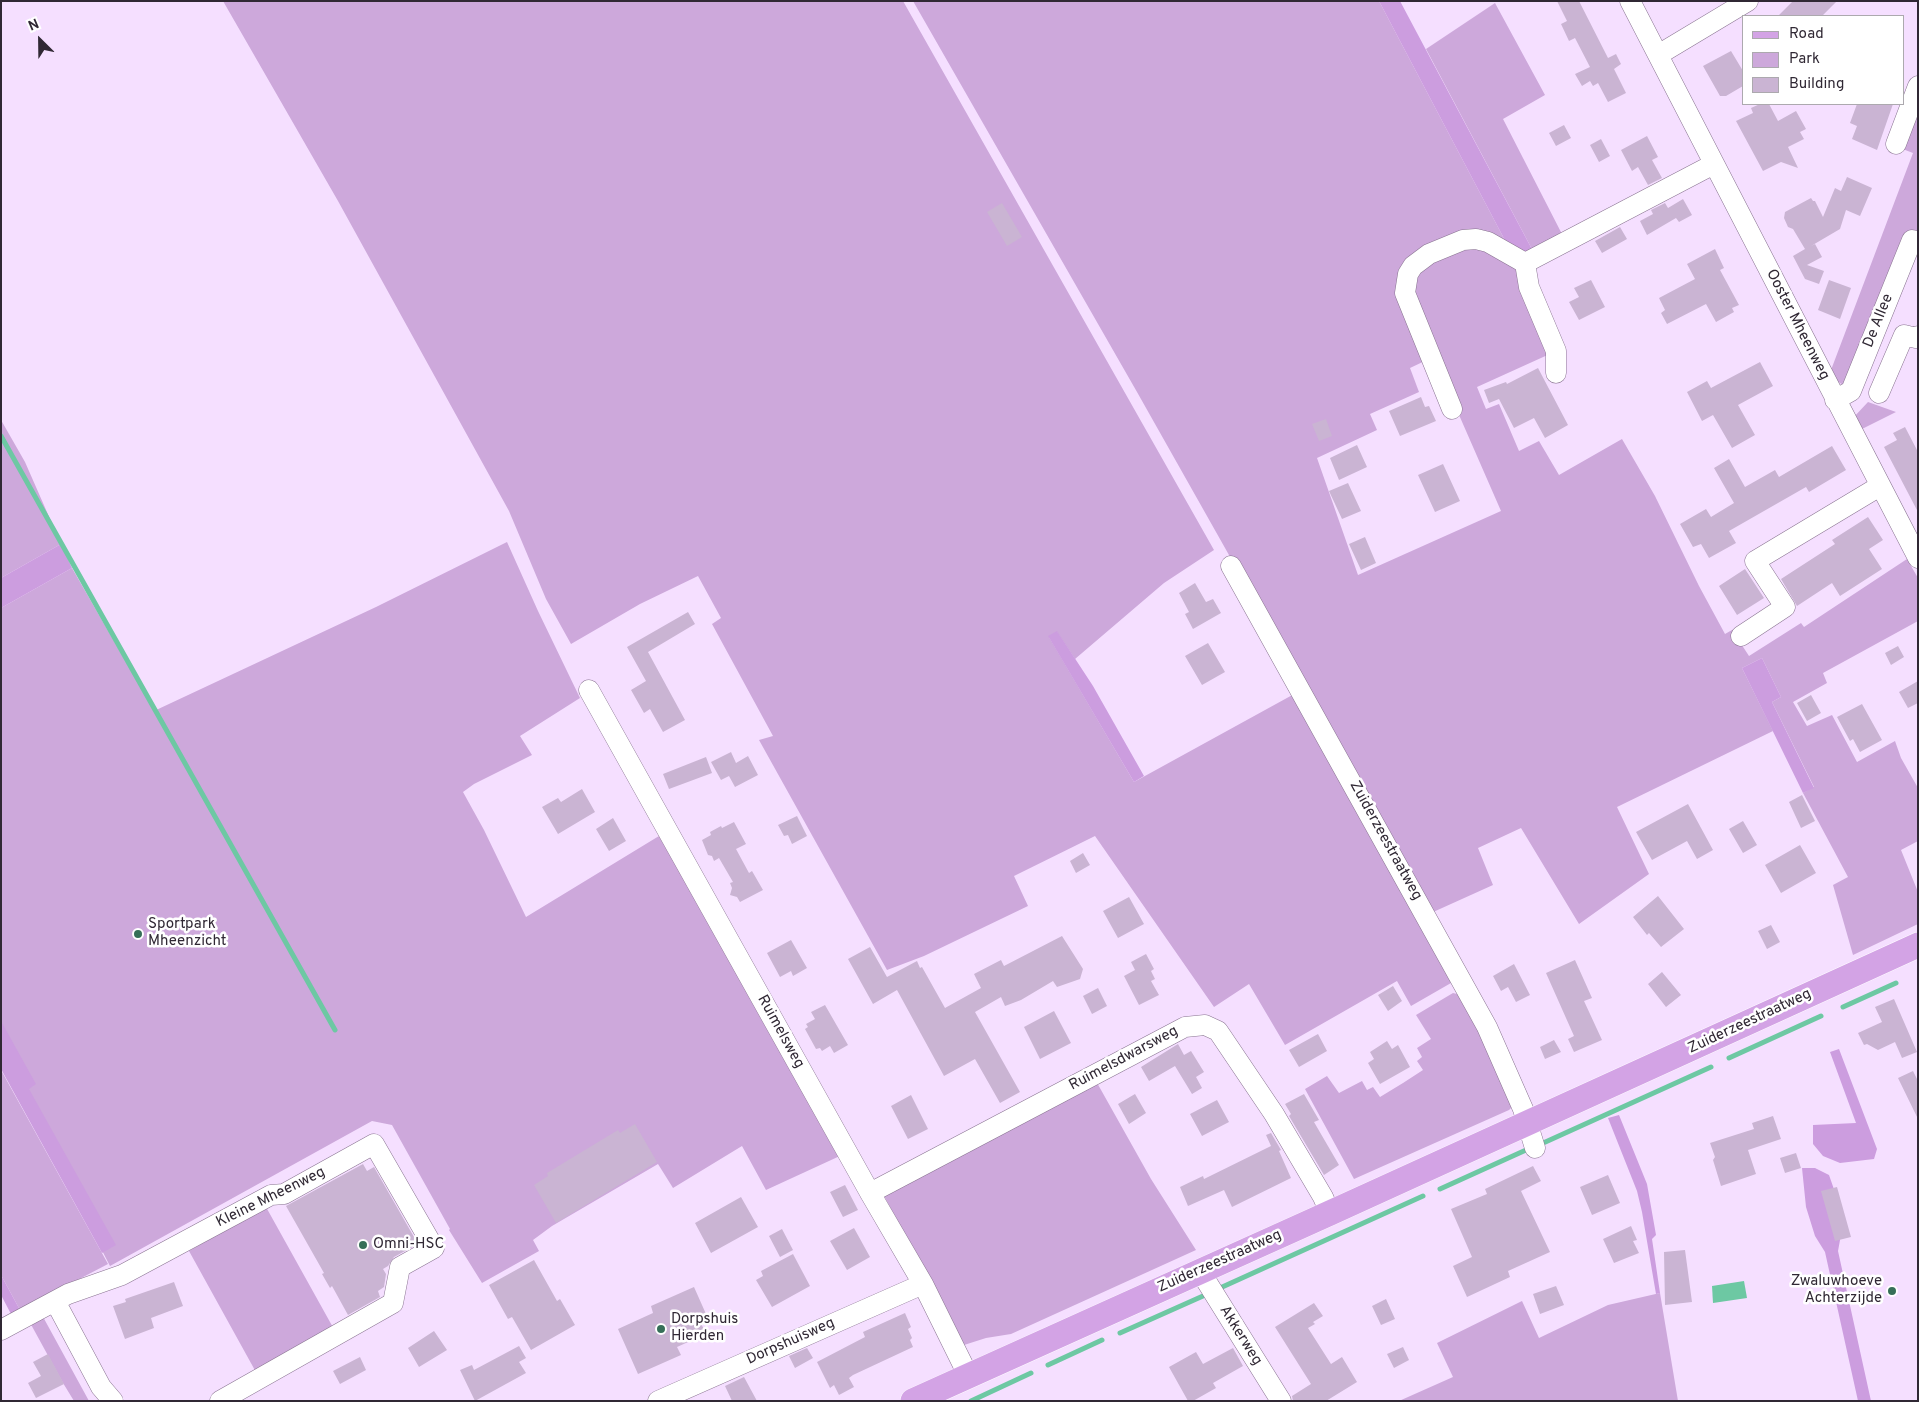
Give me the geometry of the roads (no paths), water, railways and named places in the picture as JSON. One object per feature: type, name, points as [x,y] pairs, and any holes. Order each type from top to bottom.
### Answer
[{"type":"main road","name":"Zuiderzeestraatweg","points":[[913,1401],[1918,945]]},
{"type":"street","name":"Ooster Mheenweg","points":[[1630,1],[1918,558]]},
{"type":"street","points":[[1658,56],[1748,1]]},
{"type":"street","points":[[1896,144],[1918,86]]},
{"type":"street","points":[[1525,263],[1714,164]]},
{"type":"street","points":[[1452,409],[1405,292],[1408,274],[1428,254],[1463,240],[1476,239],[1488,242],[1525,263]]},
{"type":"street","name":"De Allee","points":[[1835,400],[1851,391],[1912,240],[1918,242]]},
{"type":"street","points":[[1525,263],[1528,287],[1556,351],[1556,374]]},
{"type":"street","points":[[1880,393],[1904,335],[1916,338],[1918,336]]},
{"type":"street","points":[[1741,636],[1785,607],[1756,561],[1880,486]]},
{"type":"street","name":"Zuiderzeestraatweg","points":[[1230,566],[1487,1026],[1523,1109],[1526,1123]]},
{"type":"street","name":"Ruimelsweg","points":[[589,690],[870,1193],[923,1284],[968,1375]]},
{"type":"street","name":"Ruimelsdwarsweg","points":[[870,1193],[1185,1027],[1205,1025],[1218,1031],[1274,1114],[1323,1197],[1330,1213]]},
{"type":"street","points":[[1526,1123],[1534,1148]]},
{"type":"street","name":"Kleine Mheenweg","points":[[1,1330],[80,1289],[122,1275],[271,1195],[284,1194],[374,1144],[434,1248],[400,1267],[393,1303],[220,1401]]},
{"type":"street","name":"Akkerweg","points":[[1200,1271],[1281,1401]]},
{"type":"street","name":"Dorpshuisweg","points":[[658,1401],[923,1284]]},
{"type":"street","points":[[55,1301],[101,1387],[113,1401]]},
{"type":"waterway","points":[[1,436],[335,1030]]},
{"type":"waterway","points":[[1843,1007],[1896,983]]},
{"type":"waterway","points":[[1729,1058],[1821,1016]]},
{"type":"waterway","points":[[1541,1144],[1711,1067]]},
{"type":"waterway","points":[[1440,1189],[1526,1150]]},
{"type":"waterway","points":[[1220,1288],[1423,1196]]},
{"type":"waterway","points":[[1120,1333],[1203,1296]]},
{"type":"waterway","points":[[1048,1365],[1102,1340]]},
{"type":"waterway","points":[[971,1401],[1031,1373]]},
{"type":"place","name":"Sportpark Mheenzicht","points":[[138,934]]},
{"type":"place","name":"Omni-HSC","points":[[363,1245]]},
{"type":"place","name":"Zwaluwhoeve Achterzijde","points":[[1892,1291]]},
{"type":"place","name":"Dorpshuis Hierden","points":[[661,1329]]}]
